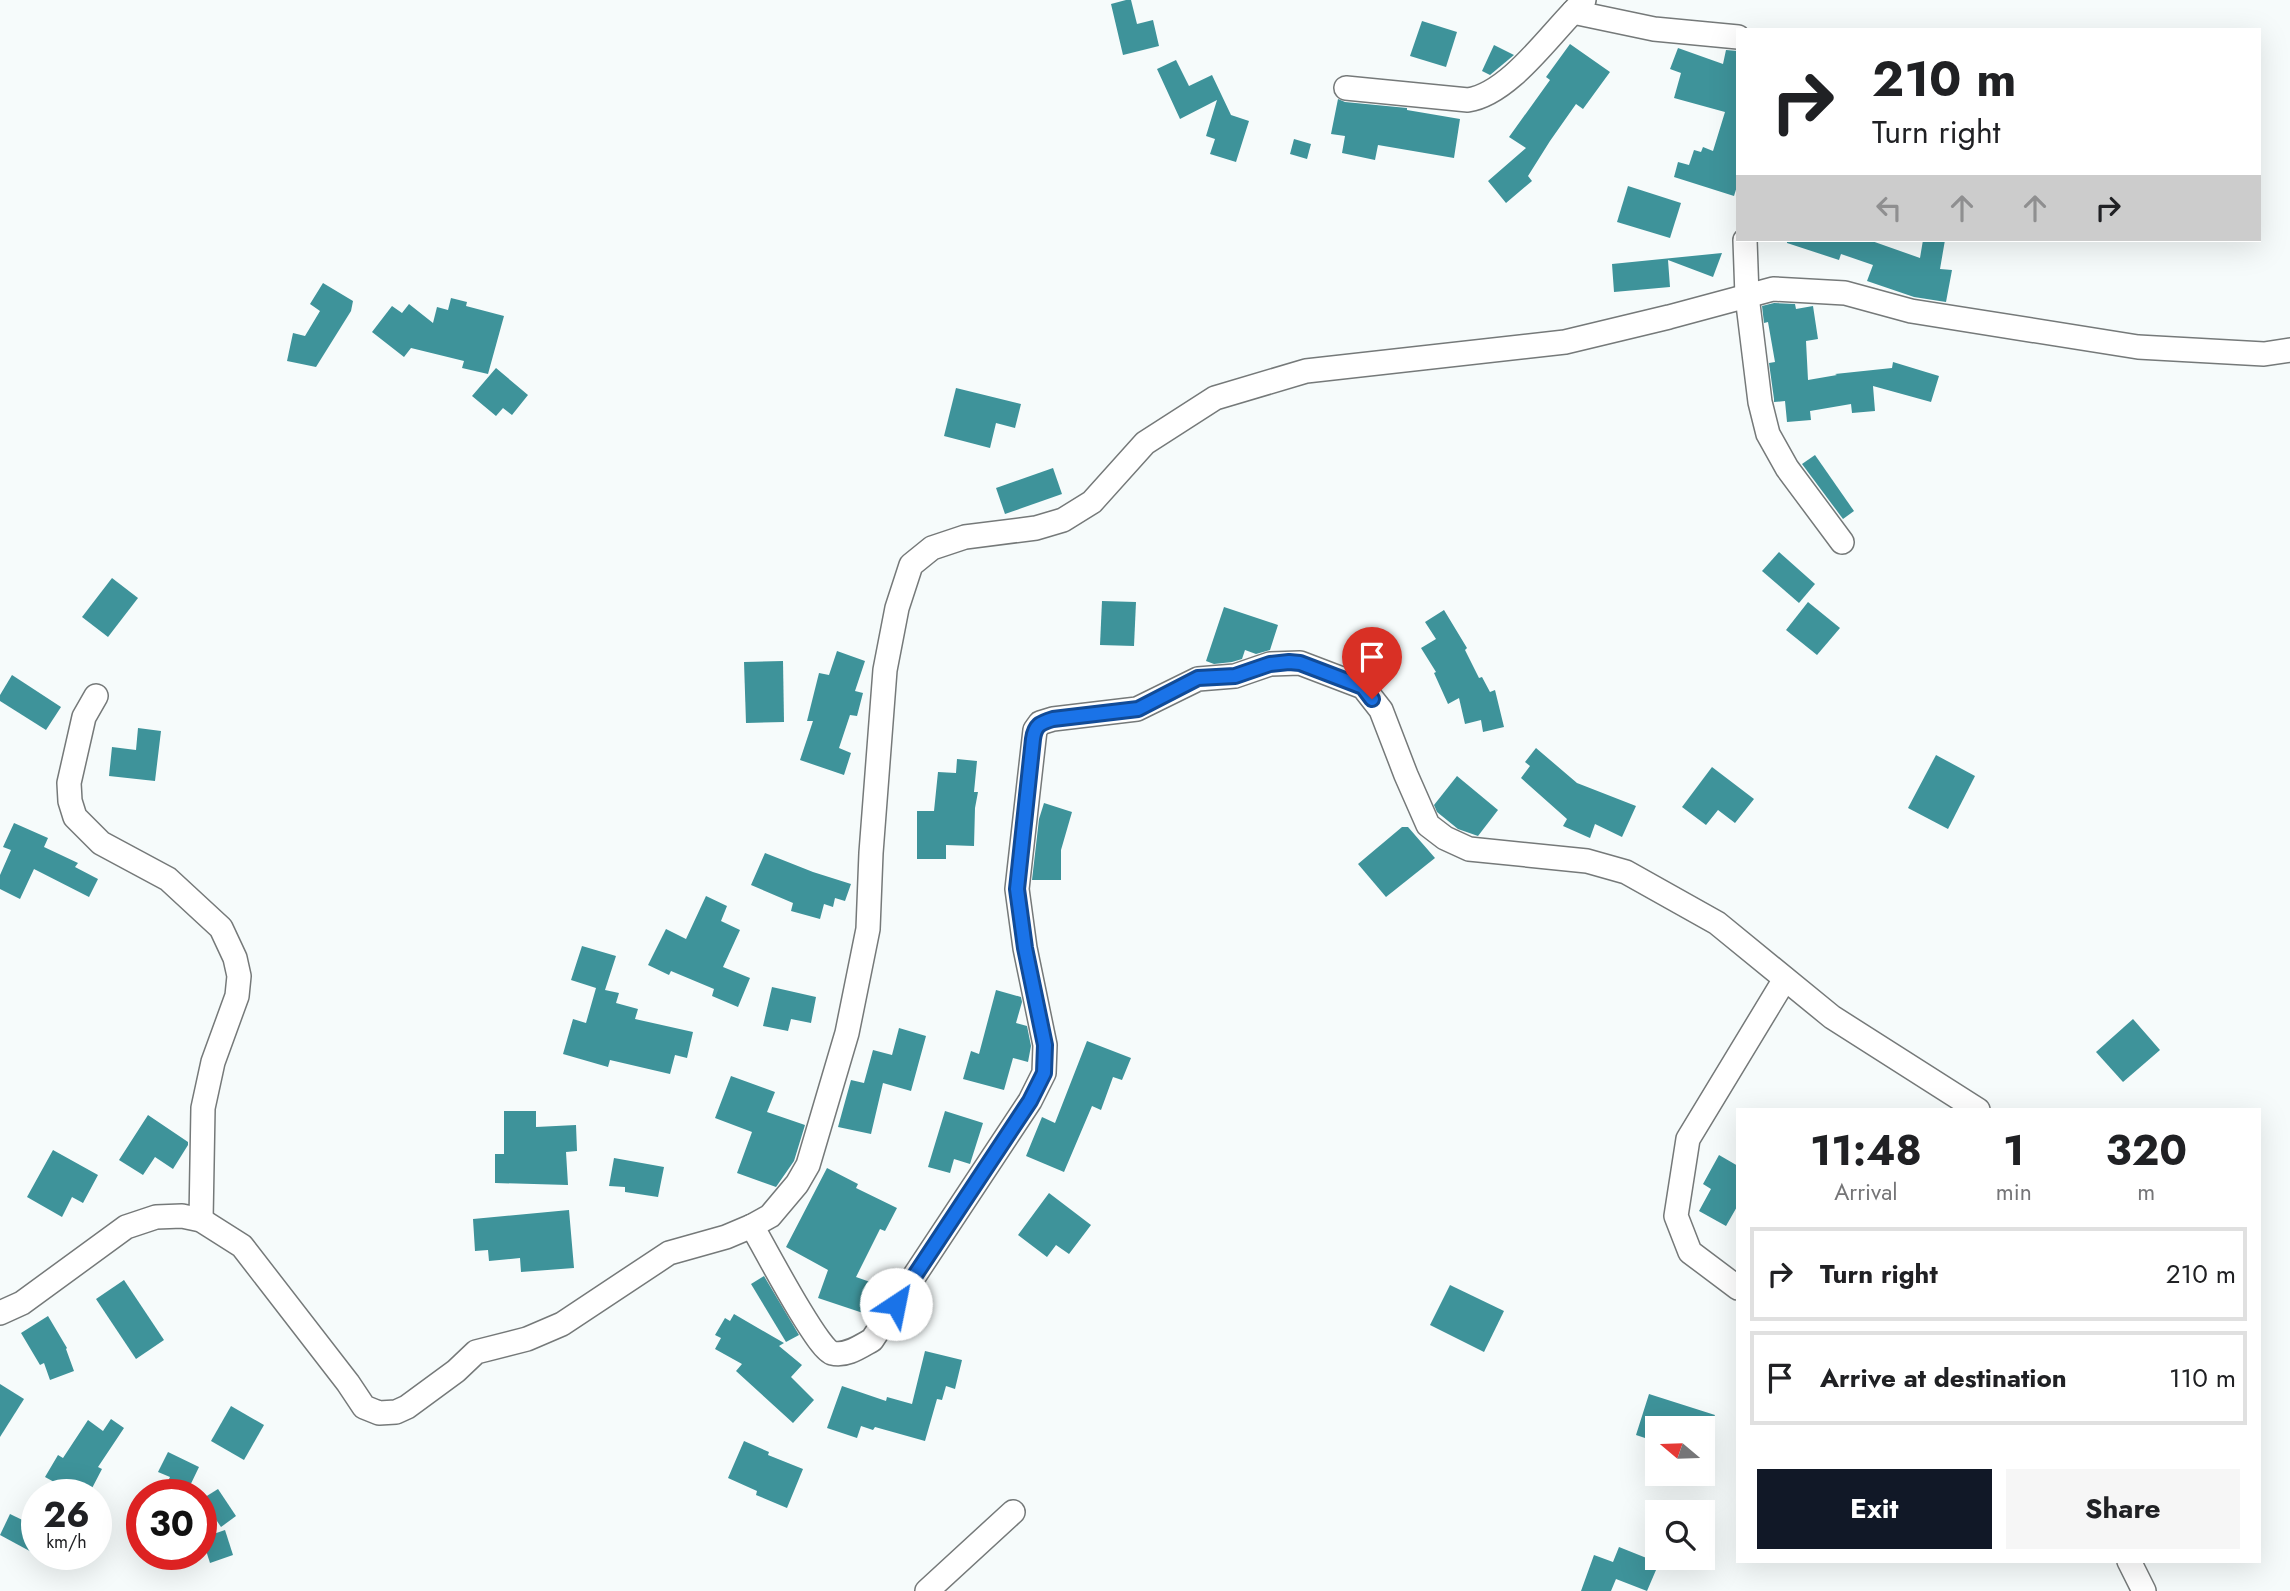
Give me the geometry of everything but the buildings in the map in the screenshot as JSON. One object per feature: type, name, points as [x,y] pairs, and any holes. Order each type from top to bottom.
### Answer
[{"type":"street","points":[[1346,88],[1468,100],[1481,98],[1502,86],[1578,6],[1654,29],[1736,37]]},
{"type":"street","points":[[1745,242],[1747,296],[1760,402],[1768,433],[1787,468],[1842,542]]},
{"type":"street","points":[[0,1313],[22,1303],[126,1227],[156,1216],[182,1216],[201,1220],[242,1246],[364,1407],[370,1411],[388,1413],[407,1408],[456,1371],[476,1352],[527,1339],[562,1324],[668,1253],[726,1237],[770,1216],[797,1184],[808,1165],[847,1033],[867,929],[885,670],[897,608],[911,565],[932,548],[965,537],[1036,528],[1063,520],[1092,502],[1145,443],[1215,398],[1306,371],[1565,342],[1773,289],[1845,293],[1912,311],[2138,347],[2264,354],[2290,350]]},
{"type":"street","points":[[752,1226],[811,1329],[828,1352],[845,1353],[872,1340],[1030,1101],[1044,1073],[1045,1045],[1025,948],[1017,889],[1035,730],[1040,723],[1053,719],[1138,709],[1198,678],[1235,676],[1270,664],[1289,662],[1300,663],[1363,687],[1381,710],[1428,825],[1446,838],[1469,849],[1587,861],[1626,872],[1717,923],[1832,1017],[1975,1108]]},
{"type":"street","points":[[96,696],[84,718],[69,783],[70,801],[75,817],[101,842],[168,879],[221,928],[236,958],[239,976],[237,996],[213,1062],[203,1108],[201,1220]]},
{"type":"street","points":[[1736,1286],[1690,1252],[1676,1216],[1688,1139],[1785,979]]},
{"type":"street","points":[[927,1591],[1013,1512]]},
{"type":"street","points":[[2130,1563],[2144,1591]]},
{"type":"route","points":[[896,1304],[1030,1101],[1044,1073],[1045,1045],[1025,948],[1017,889],[1033,739],[1040,723],[1053,719],[1138,709],[1198,678],[1235,676],[1270,664],[1289,662],[1300,663],[1363,687],[1372,699]]}]
